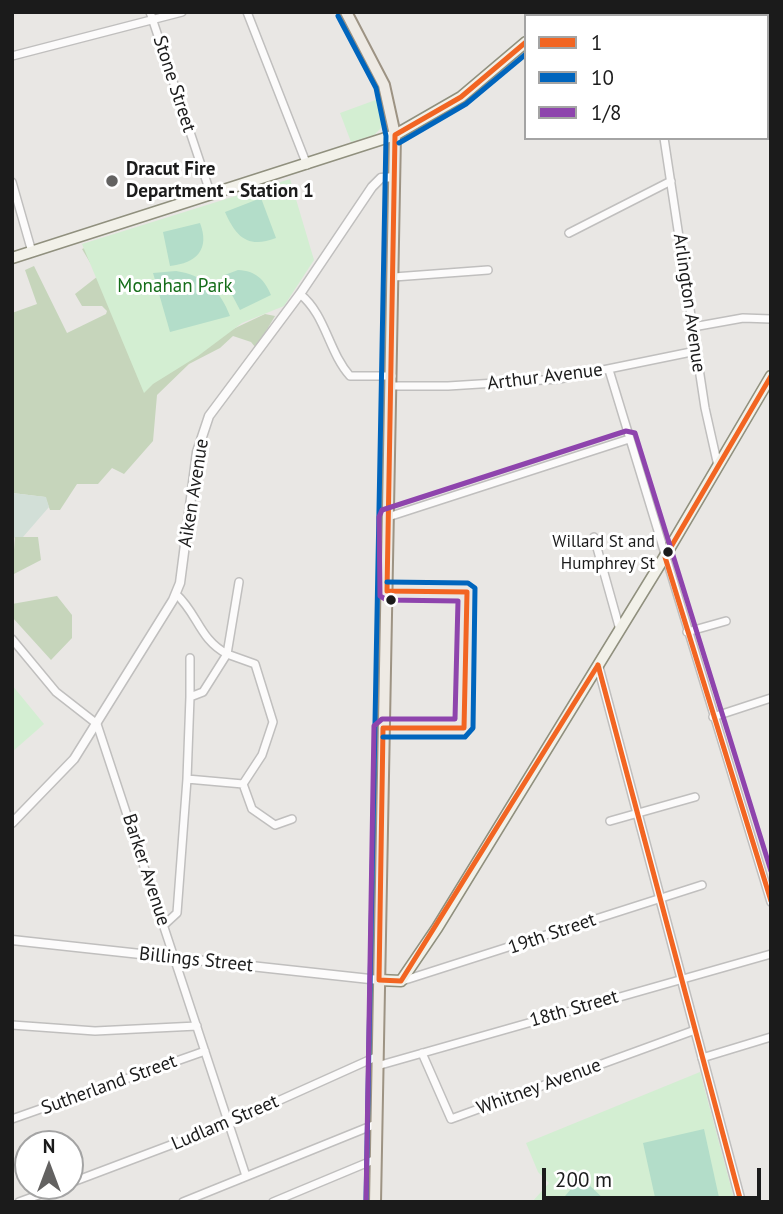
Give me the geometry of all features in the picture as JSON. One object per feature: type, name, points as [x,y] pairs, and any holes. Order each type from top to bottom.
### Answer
[{"type":"main road","points":[[346,12],[384,85],[395,135],[375,1202]]},
{"type":"main road","points":[[12,258],[307,166],[395,135],[461,97],[524,44]]},
{"type":"main road","points":[[379,980],[401,981],[665,557],[771,376]]},
{"type":"street","points":[[12,56],[152,16],[182,12]]},
{"type":"street","points":[[247,12],[307,166]]},
{"type":"street","name":"Stone Street","points":[[152,16],[211,195]]},
{"type":"street","name":"Arlington Avenue","points":[[664,140],[696,351],[718,466]]},
{"type":"street","name":"Aiken Avenue","points":[[12,823],[74,758],[176,594],[186,545],[197,452],[209,416],[300,294],[372,187],[381,178],[395,177]]},
{"type":"street","points":[[569,233],[671,181]]},
{"type":"street","points":[[12,182],[32,252]]},
{"type":"street","points":[[394,277],[488,270]]},
{"type":"street","name":"Arthur Avenue","points":[[300,294],[313,305],[342,367],[350,376],[392,381],[498,384],[559,379],[696,351]]},
{"type":"street","points":[[693,327],[743,318],[771,319]]},
{"type":"street","points":[[609,370],[771,902]]},
{"type":"street","points":[[388,517],[629,439]]},
{"type":"street","points":[[594,537],[620,630]]},
{"type":"street","points":[[190,697],[203,692],[227,654],[239,582]]},
{"type":"street","points":[[176,594],[186,603],[209,645],[255,664],[273,722],[262,755],[243,784]]},
{"type":"street","points":[[687,632],[726,621]]},
{"type":"street","points":[[12,639],[56,692],[97,724]]},
{"type":"street","points":[[164,925],[177,913],[187,779],[190,659]]},
{"type":"street","points":[[598,665],[741,1202]]},
{"type":"street","points":[[713,717],[771,698]]},
{"type":"street","name":"Barker Avenue","points":[[97,724],[246,1176]]},
{"type":"street","points":[[187,779],[243,784]]},
{"type":"street","points":[[243,784],[253,809],[275,825],[292,819]]},
{"type":"street","points":[[610,821],[695,797]]},
{"type":"street","points":[[762,870],[771,867]]},
{"type":"street","name":"19th Street","points":[[401,981],[702,885]]},
{"type":"street","name":"Billings Street","points":[[12,940],[379,980]]},
{"type":"street","name":"18th Street","points":[[377,1061],[422,1053],[771,954]]},
{"type":"street","points":[[12,1025],[95,1031],[197,1026]]},
{"type":"street","name":"Whitney Avenue","points":[[422,1053],[451,1119],[695,1030]]},
{"type":"street","points":[[702,1058],[771,1037]]},
{"type":"street","name":"Sutherland Street","points":[[12,1119],[205,1051]]},
{"type":"street","name":"Ludlam Street","points":[[84,1178],[229,1123],[377,1061]]},
{"type":"street","points":[[183,1202],[376,1124]]},
{"type":"street","points":[[273,1202],[376,1159]]},
{"type":"green space","points":[[381,98],[381,128],[374,135],[351,142],[340,113]]},
{"type":"green space","name":"Monahan Park","points":[[290,179],[314,260],[284,306],[242,323],[144,393],[82,244]]},
{"type":"green space","points":[[261,198],[276,238],[250,241],[239,234],[225,212]]},
{"type":"green space","points":[[200,223],[203,240],[199,253],[187,262],[170,266],[163,232]]},
{"type":"green space","points":[[97,243],[214,338],[265,314],[275,316],[256,348],[251,342],[233,336],[220,348],[189,364],[157,395],[153,441],[124,474],[112,468],[98,484],[77,484],[60,510],[50,510],[45,497],[12,493],[12,313],[37,304],[25,270],[34,266],[67,333],[106,314],[107,311],[102,306],[82,306],[75,294],[98,276],[82,249]]},
{"type":"green space","points":[[238,270],[259,277],[271,295],[240,310],[222,276]]},
{"type":"green space","points":[[176,271],[203,280],[222,299],[230,316],[170,332],[153,273]]},
{"type":"green space","points":[[15,537],[38,537],[41,560],[12,575]]},
{"type":"green space","points":[[57,596],[72,615],[72,638],[51,660],[12,617],[12,604]]},
{"type":"green space","points":[[12,685],[44,724],[12,752]]},
{"type":"green space","points":[[700,1072],[735,1202],[532,1202],[549,1183],[538,1172],[526,1143]]},
{"type":"green space","points":[[704,1129],[720,1202],[656,1202],[643,1143]]},
{"type":"green space","points":[[586,1182],[607,1202],[560,1202],[576,1183]]},
{"type":"shaded area","points":[[12,493],[46,497],[49,507],[23,537],[15,537],[12,542]]},
{"type":"transit line","name":"10","points":[[338,16],[376,88],[386,136],[366,1202]]},
{"type":"transit line","name":"1","points":[[524,44],[461,97],[395,135],[387,591],[467,592],[464,728],[383,728],[379,980],[401,981],[598,665]]},
{"type":"transit line","name":"10","points":[[399,143],[466,104],[524,56]]},
{"type":"transit line","name":"1","points":[[771,376],[665,557],[771,901]]},
{"type":"transit line","name":"1/8","points":[[366,1202],[374,726],[382,719],[455,719],[458,601],[387,600],[380,596],[379,517],[382,510],[626,431],[635,433],[771,871]]},
{"type":"transit line","name":"10","points":[[383,737],[465,737],[473,728],[475,588],[468,583],[387,582]]},
{"type":"transit line","name":"1","points":[[598,665],[741,1202]]},
{"type":"place","name":"Dracut Fire Department - Station 1","points":[[112,181]]},
{"type":"place","name":"Willard St and Humphrey St","points":[[668,552]]}]
